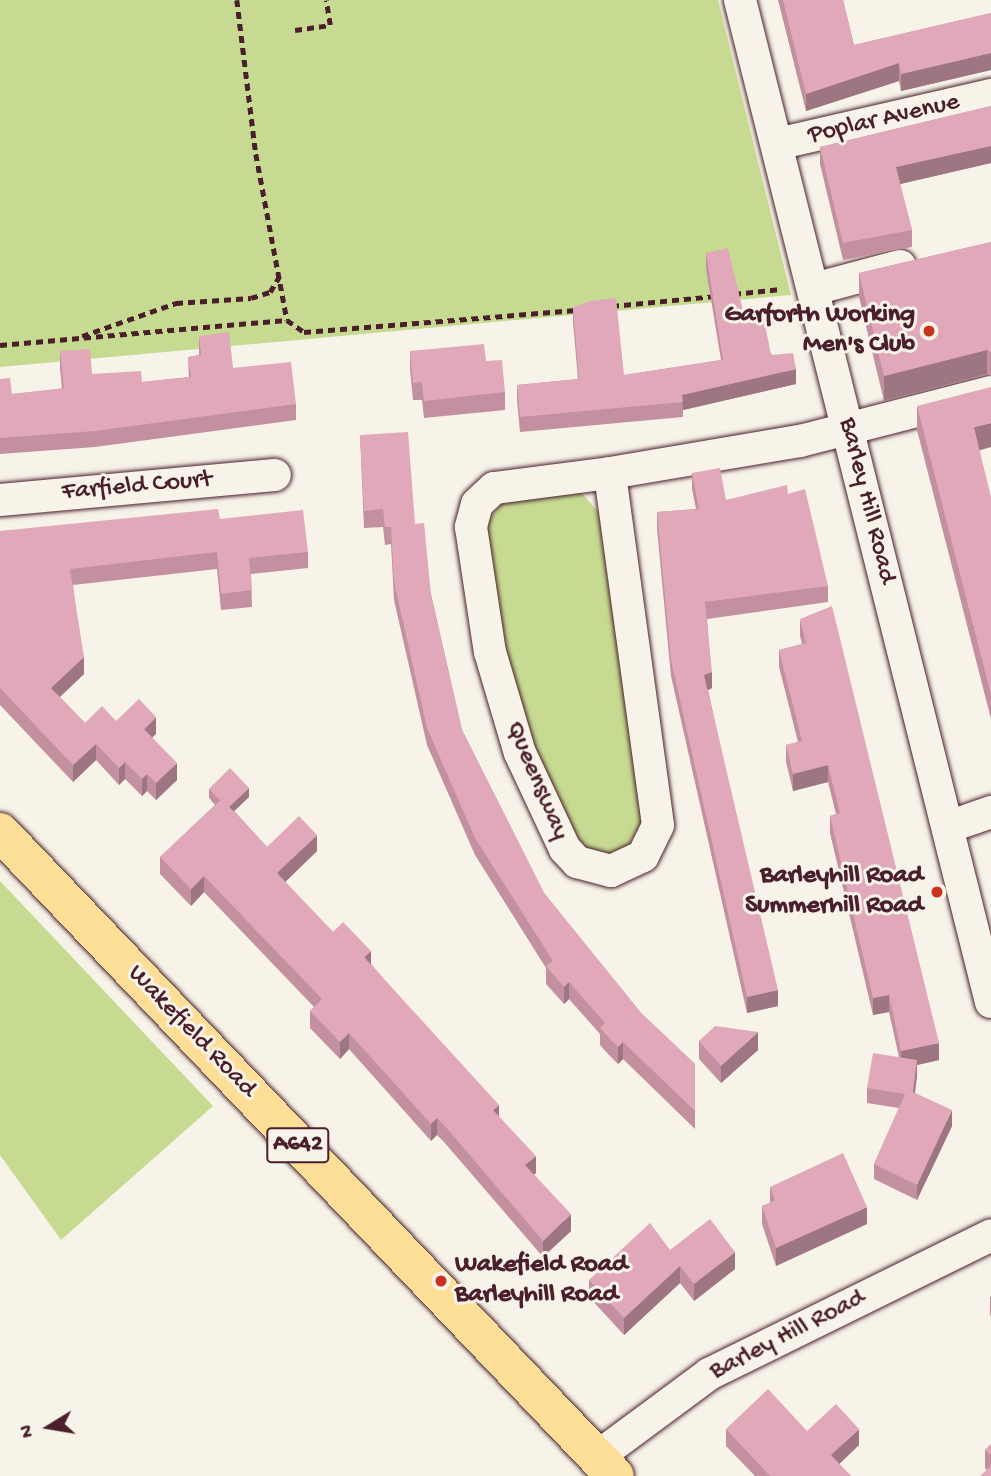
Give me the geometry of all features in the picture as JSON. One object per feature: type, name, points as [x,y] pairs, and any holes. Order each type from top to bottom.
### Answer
[{"type":"main road","name":"Wakefield Road","points":[[0,832],[606,1467]]},
{"type":"street","name":"Barley Hill Road","points":[[740,0],[991,1002]]},
{"type":"street","name":"Poplar Avenue","points":[[777,144],[991,95]]},
{"type":"street","points":[[814,289],[933,257]]},
{"type":"street","name":"Queensway","points":[[610,473],[658,825],[643,856],[611,871],[577,862],[565,849],[520,753],[490,652],[471,527],[477,504],[494,488],[610,473],[848,431],[991,392]]},
{"type":"street","name":"Farfield Court","points":[[0,499],[275,475]]},
{"type":"street","points":[[948,827],[991,811]]},
{"type":"street","name":"Barley Hill Road","points":[[606,1467],[709,1374],[991,1235]]},
{"type":"path","points":[[237,0],[288,320],[304,332],[587,309]]},
{"type":"path","points":[[295,30],[330,25],[326,0]]},
{"type":"path","points":[[73,339],[176,303],[251,298],[270,292],[279,276]]},
{"type":"path","points":[[601,307],[814,289]]},
{"type":"path","points":[[0,345],[288,320]]},
{"type":"green space","points":[[0,0],[718,0],[791,295],[0,367]]},
{"type":"green space","points":[[580,491],[602,516],[643,824],[622,854],[598,856],[576,842],[549,790],[504,658],[483,528],[504,499]]},
{"type":"green space","points":[[0,881],[213,1106],[61,1240],[0,1155]]},
{"type":"building","points":[[783,0],[843,0],[854,45],[991,13],[991,53],[901,74],[899,63],[806,94]]},
{"type":"building","points":[[991,106],[991,146],[896,167],[912,230],[843,243],[820,147]]},
{"type":"building","name":"Garforth Working Men's Club","points":[[991,242],[991,352],[987,350],[884,376],[859,273]]},
{"type":"building","points":[[728,248],[746,323],[764,319],[771,355],[793,353],[796,369],[682,395],[683,402],[520,417],[517,385],[579,379],[573,307],[591,301],[616,298],[624,375],[723,360],[706,253]]},
{"type":"building","points":[[229,332],[233,368],[291,362],[296,404],[95,431],[0,438],[0,379],[10,378],[12,394],[64,388],[60,351],[90,349],[92,374],[141,371],[142,382],[191,377],[188,357],[201,355],[199,336]]},
{"type":"building","points":[[484,344],[486,361],[502,360],[505,392],[424,401],[422,382],[413,383],[410,351]]},
{"type":"building","points":[[991,387],[991,423],[974,427],[991,498],[991,695],[917,406]]},
{"type":"building","points":[[408,432],[415,524],[424,523],[431,596],[462,730],[544,893],[641,1013],[695,1064],[695,1111],[623,1042],[618,1047],[600,1028],[605,1023],[569,982],[564,987],[546,966],[553,961],[475,838],[427,728],[394,582],[391,527],[385,527],[383,509],[364,511],[360,435]]},
{"type":"building","points":[[720,468],[726,500],[787,485],[788,494],[805,489],[828,586],[705,602],[712,672],[704,675],[778,990],[747,997],[671,660],[657,512],[699,509],[692,473]]},
{"type":"building","points":[[218,509],[220,519],[303,510],[308,552],[249,558],[252,590],[221,594],[217,552],[70,569],[84,657],[51,688],[85,723],[102,706],[116,721],[139,699],[156,717],[144,729],[177,763],[156,783],[147,774],[142,779],[125,762],[119,768],[96,744],[73,765],[0,688],[0,531]]},
{"type":"building","points":[[832,606],[939,1043],[901,1051],[889,995],[873,998],[830,816],[840,813],[828,765],[793,774],[786,745],[802,741],[779,650],[806,643],[800,619]]},
{"type":"building","points":[[230,768],[249,788],[229,807],[209,789]]},
{"type":"building","points":[[222,799],[267,847],[299,816],[317,835],[277,873],[333,932],[343,922],[371,951],[364,957],[499,1105],[493,1110],[536,1156],[525,1165],[571,1214],[543,1241],[437,1118],[431,1124],[349,1033],[340,1042],[310,1011],[322,999],[204,876],[191,889],[160,857]]},
{"type":"building","points":[[715,1026],[758,1032],[721,1066],[699,1041]]},
{"type":"building","points":[[873,1053],[917,1060],[913,1092],[952,1110],[917,1185],[874,1164],[905,1094],[867,1088]]},
{"type":"building","points":[[843,1153],[867,1207],[776,1248],[762,1206],[775,1200],[770,1187]]},
{"type":"building","points":[[710,1219],[735,1252],[694,1284],[680,1266],[624,1318],[589,1280],[650,1223],[670,1250]]},
{"type":"building","points":[[768,1389],[807,1431],[836,1404],[859,1429],[831,1455],[851,1476],[770,1476],[726,1429]]},
{"type":"building","points":[[991,1444],[991,1455],[985,1450]]},
{"type":"building","points":[[991,1466],[991,1476],[980,1476]]},
{"type":"place","name":"Garforth Working Men's Club","points":[[929,331]]},
{"type":"place","name":"Barleyhill Road Summerhill Road","points":[[937,892]]},
{"type":"place","name":"Wakefield Road Barleyhill Road","points":[[441,1281]]}]
